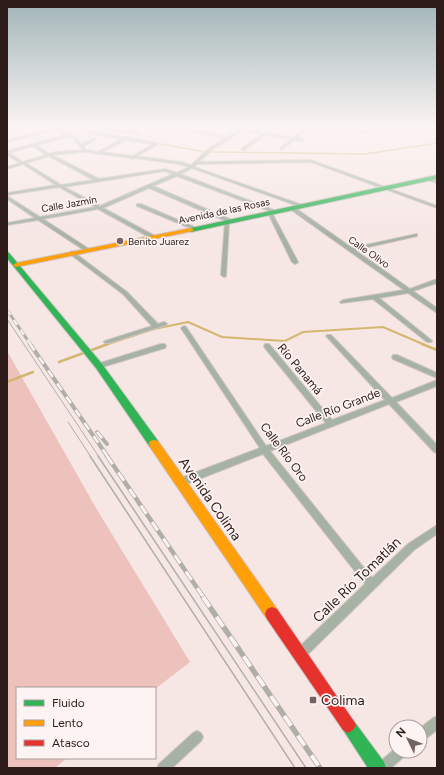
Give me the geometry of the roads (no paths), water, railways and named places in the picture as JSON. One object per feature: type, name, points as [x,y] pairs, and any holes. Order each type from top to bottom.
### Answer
[{"type":"street","points":[[63,162],[106,183]]},
{"type":"street","points":[[176,162],[303,206]]},
{"type":"street","points":[[196,163],[244,162]]},
{"type":"street","points":[[314,162],[437,207]]},
{"type":"street","points":[[7,168],[23,163],[60,186],[153,237]]},
{"type":"street","name":"Calle Jazmín","points":[[7,224],[101,208],[177,174],[196,163]]},
{"type":"street","points":[[7,196],[156,170],[167,170],[274,212],[295,262]]},
{"type":"street","name":"Avenida de las Rosas","points":[[16,265],[197,229],[437,177]]},
{"type":"street","points":[[428,179],[437,182]]},
{"type":"street","points":[[149,186],[228,222],[224,275]]},
{"type":"street","points":[[7,196],[87,250]]},
{"type":"street","points":[[428,204],[437,201]]},
{"type":"street","points":[[139,205],[197,229]]},
{"type":"street","name":"Calle Olivo","points":[[292,208],[437,311]]},
{"type":"street","points":[[350,250],[415,235]]},
{"type":"street","points":[[72,253],[125,294],[157,326]]},
{"type":"street","name":"Avenida Colima","points":[[7,254],[98,366],[181,482],[380,768]]},
{"type":"street","points":[[343,302],[409,291],[437,281]]},
{"type":"street","points":[[374,297],[429,341]]},
{"type":"street","points":[[107,342],[164,324]]},
{"type":"street","name":"Calle Río Oro","points":[[184,328],[265,450],[372,585]]},
{"type":"street","points":[[329,336],[437,450]]},
{"type":"street","points":[[98,366],[163,346]]},
{"type":"street","name":"Río Panamá","points":[[267,346],[331,424]]},
{"type":"street","points":[[395,357],[437,376]]},
{"type":"street","name":"Calle Río Grande","points":[[181,482],[437,383]]},
{"type":"street","name":"Calle Río Tomatlán","points":[[300,654],[411,547],[437,529]]},
{"type":"street","points":[[428,729],[437,722]]},
{"type":"street","points":[[163,768],[197,736]]},
{"type":"street","points":[[380,768],[392,759]]},
{"type":"waterway","points":[[108,344],[154,329],[188,322],[222,337],[285,341],[303,332],[383,327],[425,345]]},
{"type":"waterway","points":[[59,362],[108,344]]},
{"type":"waterway","points":[[422,344],[437,350]]},
{"type":"waterway","points":[[7,382],[33,372]]},
{"type":"tram line","points":[[7,319],[99,457]]},
{"type":"tram line","points":[[68,422],[91,457]]},
{"type":"tram line","points":[[90,456],[295,768]]},
{"type":"tram line","points":[[98,456],[306,768]]},
{"type":"railway","points":[[7,310],[31,345]]},
{"type":"railway","points":[[30,344],[108,457]]},
{"type":"railway","points":[[97,432],[107,444]]},
{"type":"railway","points":[[107,456],[204,598]]},
{"type":"railway","points":[[203,597],[320,768]]},
{"type":"place","name":"Benito Juarez","points":[[120,241]]},
{"type":"place","name":"Colima","points":[[313,700]]}]
